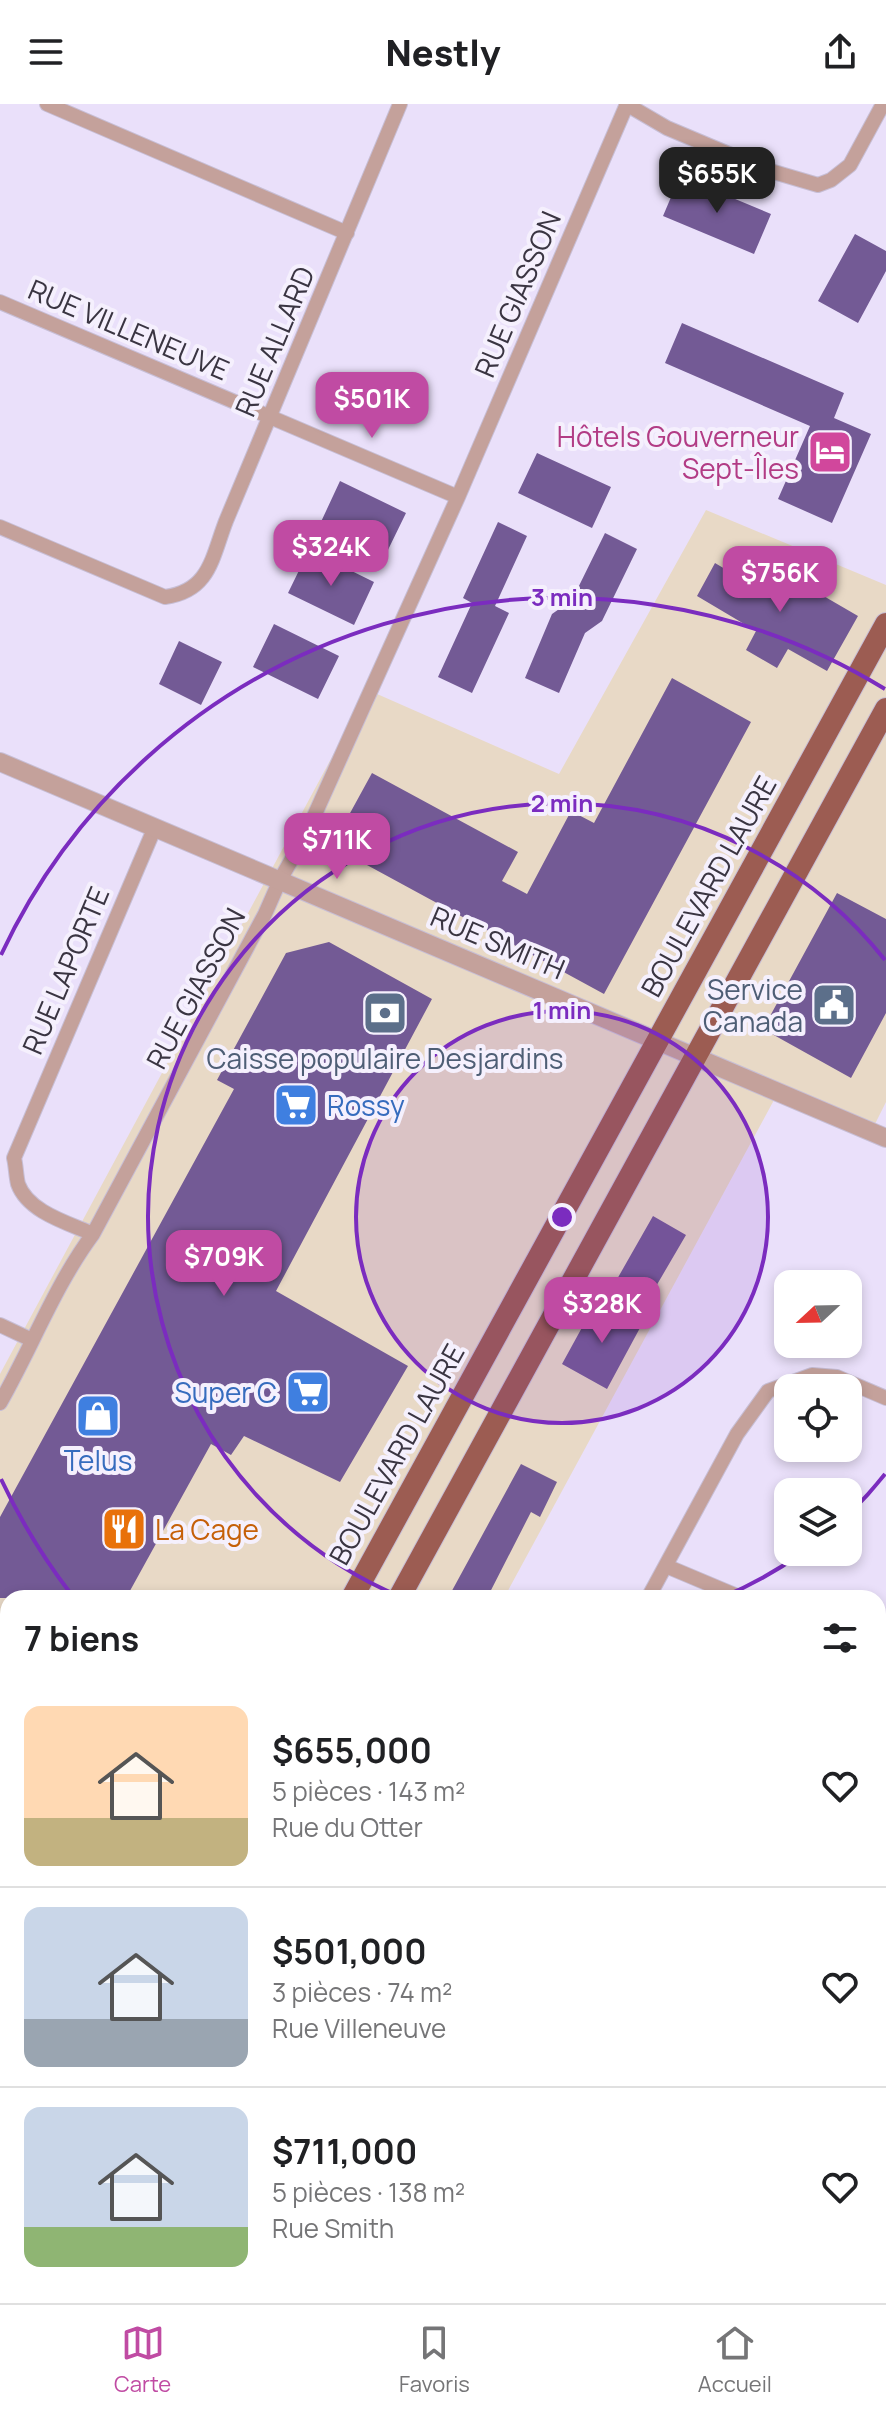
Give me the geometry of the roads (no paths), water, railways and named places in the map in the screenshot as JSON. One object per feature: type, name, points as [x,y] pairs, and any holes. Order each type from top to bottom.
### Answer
[{"type":"highway","name":"BOULEVARD LAURE","points":[[356,1590],[886,624]]},
{"type":"highway","points":[[403,1590],[886,709]]},
{"type":"street","points":[[47,104],[347,233]]},
{"type":"street","name":"RUE ALLARD","points":[[0,527],[165,597],[188,591],[206,574],[400,104]]},
{"type":"street","points":[[626,104],[667,128],[767,170],[818,185],[831,180],[850,165],[883,104]]},
{"type":"street","name":"RUE GIASSON","points":[[0,1403],[306,834],[458,497],[626,104]]},
{"type":"street","name":"RUE VILLENEUVE","points":[[0,302],[458,497]]},
{"type":"street","name":"RUE SMITH","points":[[0,762],[886,1138]]},
{"type":"street","name":"RUE LAPORTE","points":[[93,1234],[45,1212],[29,1199],[19,1186],[14,1158],[155,827]]},
{"type":"street","points":[[0,1325],[32,1340]]},
{"type":"street","points":[[652,1590],[737,1434],[768,1391],[812,1375],[837,1377],[886,1398]]},
{"type":"street","points":[[666,1566],[723,1590]]},
{"type":"place","name":"Hôtels Gouverneur Sept-Îles","points":[[830,452]]},
{"type":"place","name":"Service Canada","points":[[834,1005]]},
{"type":"place","name":"Caisse populaire Desjardins","points":[[385,1013]]},
{"type":"place","name":"Rossy","points":[[296,1105]]},
{"type":"place","name":"Super C","points":[[308,1392]]},
{"type":"place","name":"Telus","points":[[98,1416]]},
{"type":"place","name":"La Cage","points":[[124,1529]]}]
